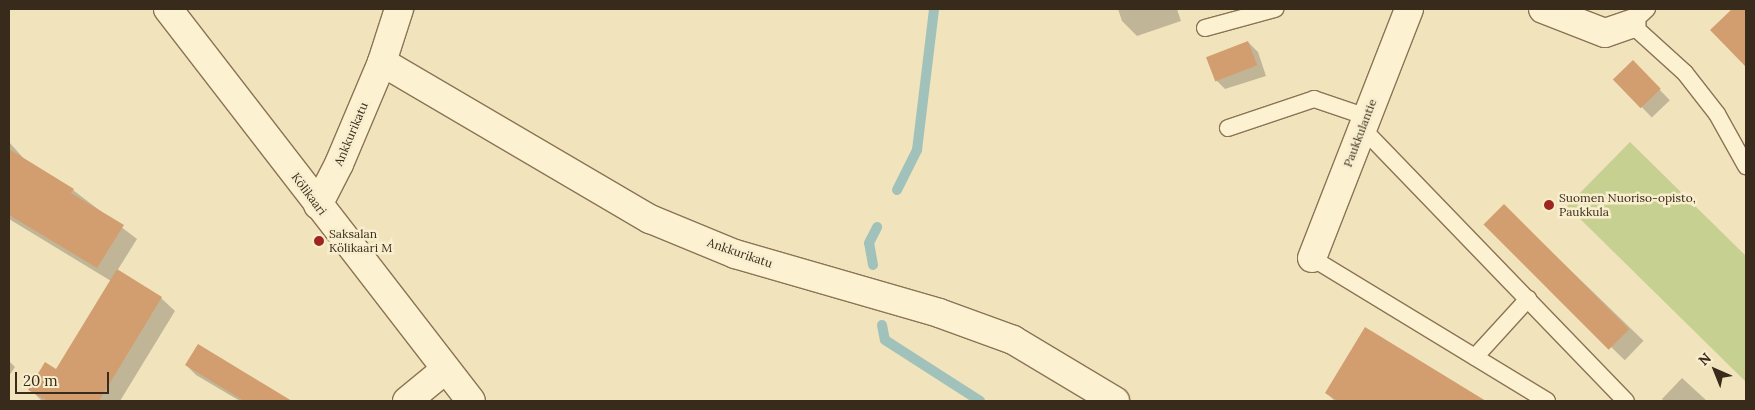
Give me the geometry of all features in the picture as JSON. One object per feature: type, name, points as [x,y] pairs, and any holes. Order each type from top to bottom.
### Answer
[{"type":"street","name":"Kölikaari","points":[[168,9],[470,401]]},
{"type":"street","name":"Ankkurikatu","points":[[318,205],[339,164],[382,62],[399,9]]},
{"type":"street","name":"Paukkulantie","points":[[1312,258],[1409,9]]},
{"type":"street","points":[[1543,9],[1605,33],[1639,16]]},
{"type":"street","name":"Ankkurikatu","points":[[382,62],[650,219],[735,254],[939,313],[1013,340],[1115,401]]},
{"type":"street","points":[[407,401],[446,369]]},
{"type":"lane","points":[[1205,28],[1275,9]]},
{"type":"lane","points":[[1639,16],[1717,114],[1746,166]]},
{"type":"lane","points":[[1228,128],[1314,99],[1365,122],[1528,299],[1626,401]]},
{"type":"lane","points":[[1312,258],[1547,401]]},
{"type":"lane","points":[[1475,357],[1528,299]]},
{"type":"green space","points":[[1630,142],[1746,256],[1746,382],[1567,206]]},
{"type":"building","points":[[1732,9],[1746,9],[1746,67],[1710,30]]},
{"type":"building","points":[[1248,41],[1257,65],[1215,81],[1206,57]]},
{"type":"building","points":[[1633,60],[1661,89],[1641,108],[1613,79]]},
{"type":"building","points":[[9,149],[74,189],[71,193],[124,225],[97,268],[9,215]]},
{"type":"building","points":[[1504,204],[1629,329],[1609,350],[1483,225]]},
{"type":"building","points":[[117,269],[162,297],[99,401],[48,401],[28,390],[45,362],[56,369]]},
{"type":"building","points":[[1365,327],[1486,401],[1338,401],[1325,393]]},
{"type":"building","points":[[198,344],[292,401],[244,401],[185,365]]},
{"type":"waterway","points":[[897,190],[917,150],[934,9]]},
{"type":"waterway","points":[[873,265],[869,243],[877,227]]},
{"type":"waterway","points":[[882,325],[885,340],[980,401]]},
{"type":"place","name":"Suomen Nuoriso-opisto, Paukkula","points":[[1549,205]]},
{"type":"place","name":"Saksalan Kölikaari M","points":[[319,241]]}]
